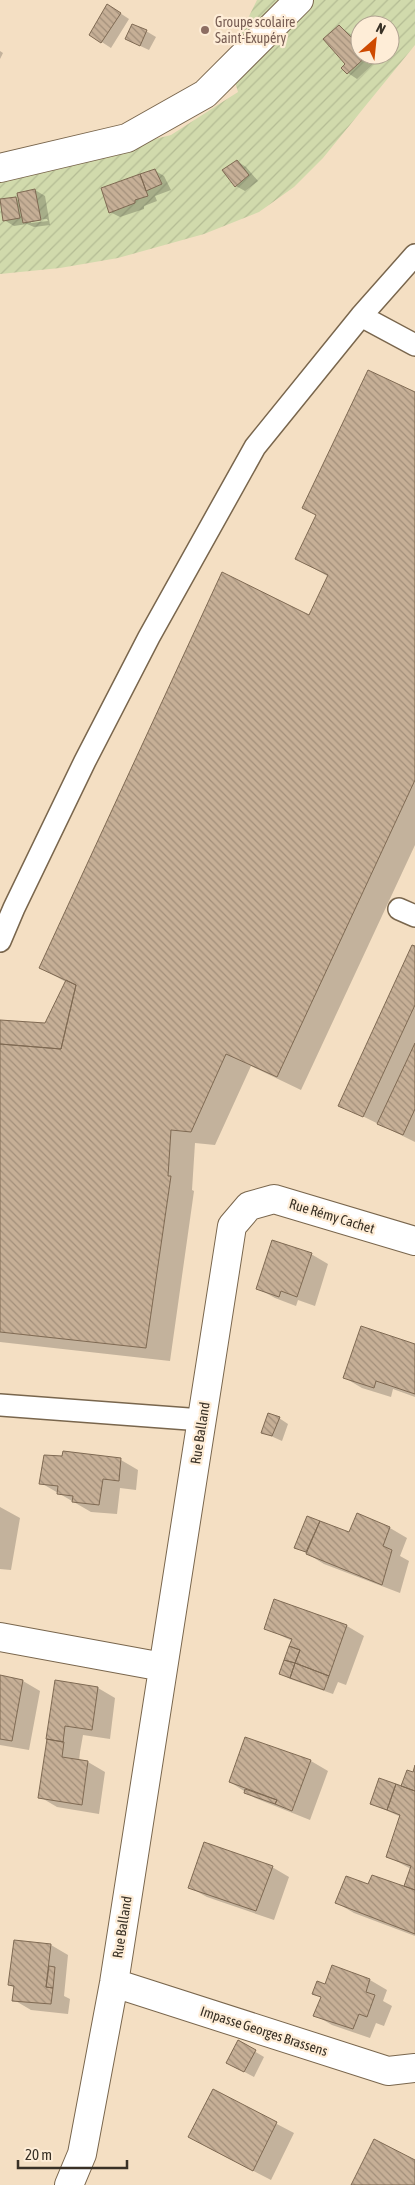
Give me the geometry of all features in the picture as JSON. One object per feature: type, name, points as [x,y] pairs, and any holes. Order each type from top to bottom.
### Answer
[{"type":"street","points":[[0,168],[126,138],[205,94],[299,0]]},
{"type":"street","name":"Rue Rémy Cachet","points":[[249,1206],[274,1199],[415,1241]]},
{"type":"street","name":"Rue Balland","points":[[69,2185],[82,2154],[114,1983],[232,1226],[249,1206]]},
{"type":"street","points":[[0,1637],[163,1667]]},
{"type":"street","name":"Impasse Georges Brassens","points":[[114,1983],[388,2071],[415,2068]]},
{"type":"lane","points":[[0,941],[14,908],[94,744],[149,637],[255,447],[361,316],[415,255]]},
{"type":"lane","points":[[361,316],[415,345]]},
{"type":"lane","points":[[0,1405],[202,1420]]},
{"type":"green space","points":[[257,0],[415,0],[415,45],[400,63],[400,15],[350,15],[350,65],[399,65],[323,158],[294,187],[259,212],[204,234],[118,258],[60,268],[0,274],[0,178],[171,135],[238,92],[228,59]]},
{"type":"building","points":[[107,4],[121,13],[101,43],[89,35]]},
{"type":"building","points":[[132,24],[147,30],[140,46],[125,39]]},
{"type":"building","points":[[339,25],[350,36],[350,65],[357,65],[347,74],[341,68],[345,64],[323,39]]},
{"type":"building","points":[[237,160],[249,175],[235,187],[222,170]]},
{"type":"building","points":[[155,169],[162,184],[146,191],[140,174]]},
{"type":"building","points":[[140,174],[148,196],[135,200],[135,203],[109,213],[101,188]]},
{"type":"building","points":[[35,189],[41,220],[23,223],[17,193]]},
{"type":"building","points":[[16,197],[20,218],[3,221],[0,199]]},
{"type":"building","points":[[368,370],[415,392],[415,780],[277,1077],[226,1054],[191,1132],[171,1130],[168,1176],[171,1176],[146,1348],[0,1332],[0,1044],[61,1049],[76,985],[39,968],[222,572],[309,615],[328,575],[295,559],[316,515],[302,508]]},
{"type":"building","points":[[412,945],[415,946],[415,1005],[363,1117],[338,1106]]},
{"type":"building","points":[[66,980],[76,985],[61,1049],[0,1044],[0,1020],[45,1023]]},
{"type":"building","points":[[415,1043],[415,1109],[403,1135],[377,1124]]},
{"type":"building","points":[[272,1240],[312,1253],[297,1297],[281,1291],[279,1297],[256,1289]]},
{"type":"building","points":[[361,1326],[415,1344],[415,1394],[376,1381],[374,1388],[343,1378]]},
{"type":"building","points":[[268,1413],[280,1417],[272,1436],[261,1433]]},
{"type":"building","points":[[63,1451],[121,1458],[119,1481],[103,1479],[99,1505],[72,1502],[73,1496],[57,1494],[58,1486],[39,1484],[44,1455],[62,1456]]},
{"type":"building","points":[[357,1513],[390,1527],[383,1546],[392,1550],[382,1585],[306,1554],[320,1521],[349,1532]]},
{"type":"building","points":[[307,1516],[320,1521],[306,1552],[294,1548]]},
{"type":"building","points":[[274,1599],[347,1625],[329,1676],[295,1663],[300,1650],[289,1646],[292,1639],[264,1629]]},
{"type":"building","points":[[289,1646],[300,1650],[295,1663],[284,1660]]},
{"type":"building","points":[[284,1660],[295,1663],[290,1678],[279,1674]]},
{"type":"building","points":[[295,1663],[329,1676],[324,1690],[290,1678]]},
{"type":"building","points":[[0,1675],[23,1680],[12,1741],[0,1739]]},
{"type":"building","points":[[55,1680],[98,1687],[92,1730],[65,1726],[63,1742],[46,1739]]},
{"type":"building","points":[[245,1737],[311,1760],[292,1811],[275,1804],[277,1800],[229,1782]]},
{"type":"building","points":[[47,1739],[64,1742],[62,1757],[88,1761],[82,1805],[38,1798]]},
{"type":"building","points":[[415,1765],[415,1791],[401,1786],[407,1770],[413,1772]]},
{"type":"building","points":[[379,1778],[396,1784],[387,1810],[370,1804]]},
{"type":"building","points":[[396,1784],[415,1791],[415,1890],[404,1886],[411,1866],[386,1857],[400,1815],[387,1810]]},
{"type":"building","points":[[245,1789],[277,1800],[275,1804],[244,1793]]},
{"type":"building","points":[[204,1842],[273,1866],[256,1911],[188,1888]]},
{"type":"building","points":[[372,1875],[415,1890],[415,1934],[335,1903],[346,1876],[368,1884]]},
{"type":"building","points":[[14,1940],[51,1944],[46,1987],[53,1988],[51,2004],[12,2001],[14,1986],[8,1985]]},
{"type":"building","points":[[332,1965],[370,1979],[366,1992],[375,1995],[367,2017],[359,2014],[353,2029],[313,2016],[321,1997],[312,1994],[317,1981],[325,1984]]},
{"type":"building","points":[[49,1966],[55,1967],[53,1988],[46,1987]]},
{"type":"building","points":[[238,2040],[256,2050],[244,2072],[226,2063]]},
{"type":"building","points":[[213,2089],[277,2122],[253,2171],[188,2137]]},
{"type":"building","points":[[374,2139],[415,2160],[415,2185],[351,2185]]},
{"type":"place","name":"Groupe scolaire Saint-Exupéry","points":[[205,30]]}]
